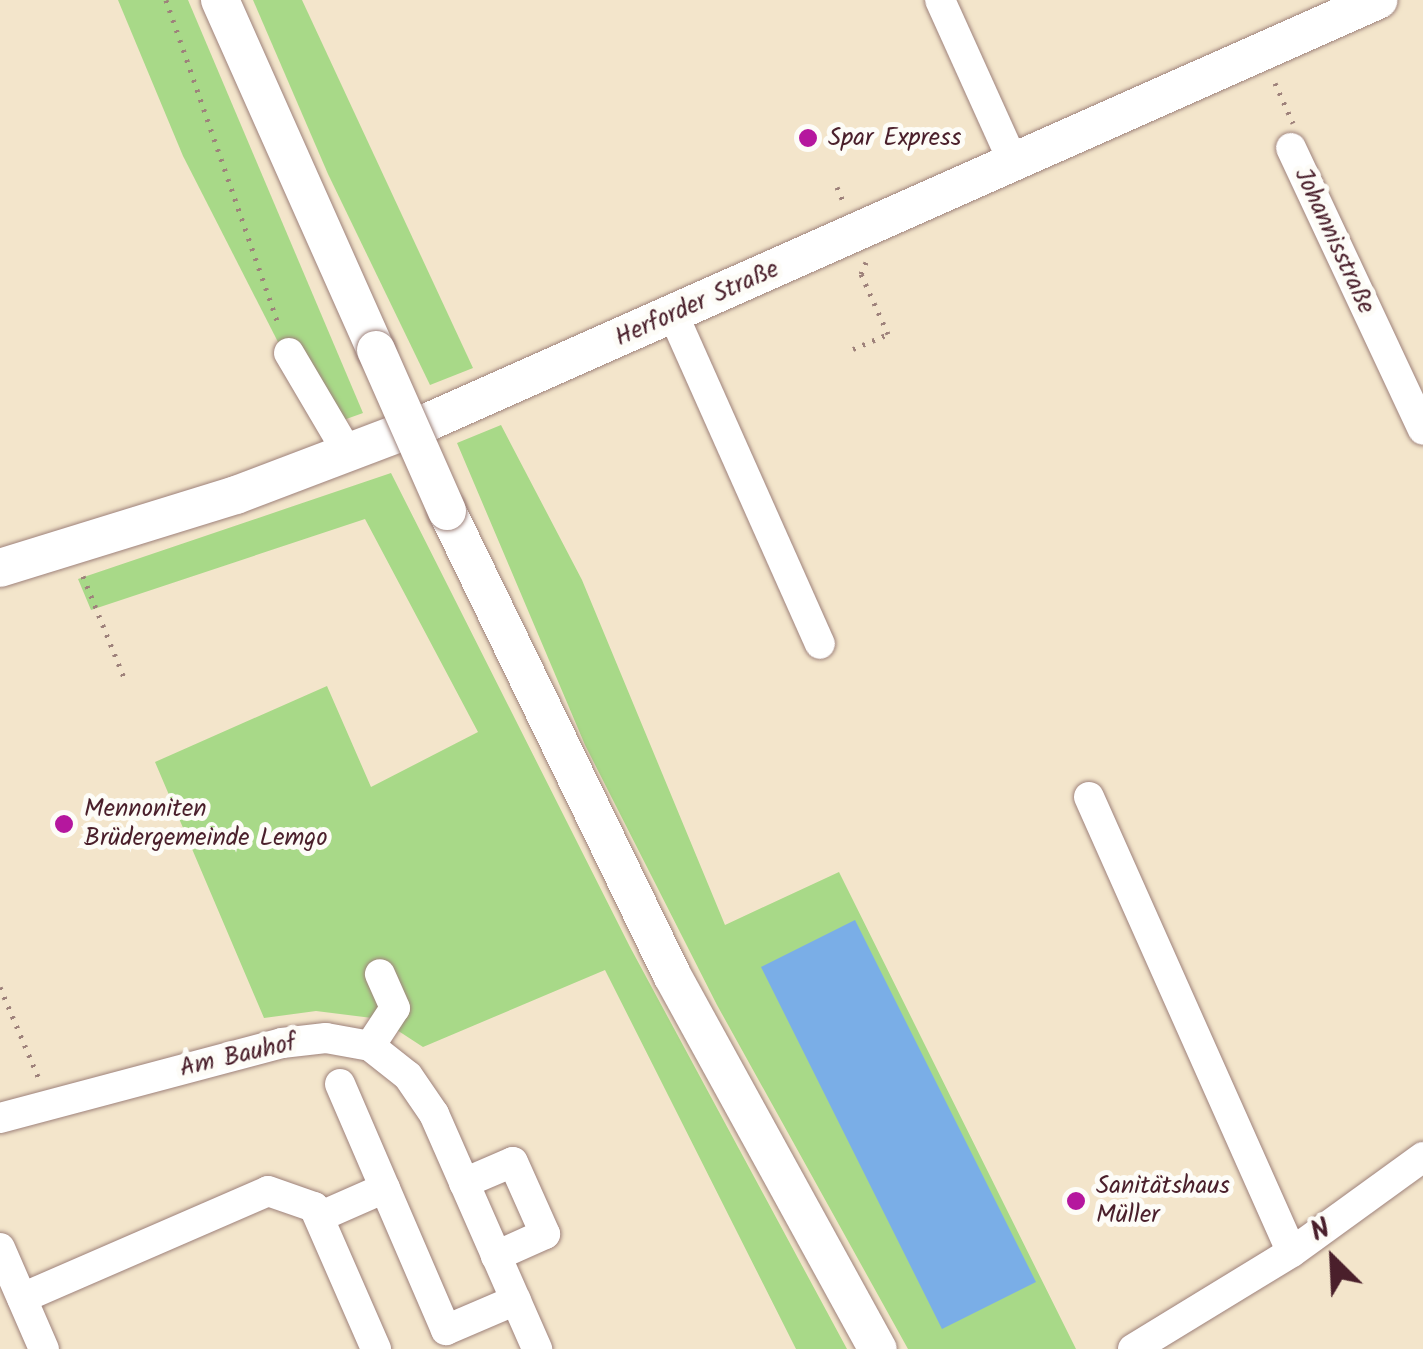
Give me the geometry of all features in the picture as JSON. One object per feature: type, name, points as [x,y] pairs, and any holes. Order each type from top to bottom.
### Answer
[{"type":"main road","points":[[220,0],[447,511],[672,976],[878,1349]]},
{"type":"main road","name":"Herforder Straße","points":[[0,568],[348,453],[857,234],[1378,0]]},
{"type":"street","points":[[940,0],[1014,164]]},
{"type":"street","name":"Johannisstraße","points":[[1291,148],[1412,376],[1423,430]]},
{"type":"street","points":[[674,314],[820,644]]},
{"type":"street","points":[[289,353],[348,453]]},
{"type":"street","points":[[1089,797],[1292,1252]]},
{"type":"street","points":[[380,974],[396,1008],[370,1046],[408,1076],[434,1114],[537,1349]]},
{"type":"street","name":"Am Bauhof","points":[[0,1118],[282,1043],[326,1038],[370,1046]]},
{"type":"street","points":[[340,1084],[446,1330],[516,1300]]},
{"type":"street","points":[[1133,1349],[1292,1252],[1423,1157]]},
{"type":"street","points":[[464,1182],[513,1162],[545,1234],[496,1256]]},
{"type":"street","points":[[319,1217],[385,1188]]},
{"type":"street","points":[[22,1298],[268,1191],[314,1207],[376,1349]]},
{"type":"street","points":[[0,1248],[44,1349]]},
{"type":"path","points":[[166,0],[289,353]]},
{"type":"path","name":"Johannisstraße","points":[[1260,52],[1298,134],[1291,148]]},
{"type":"path","points":[[837,188],[868,258],[861,274],[888,334],[853,349]]},
{"type":"path","points":[[72,547],[125,680]]},
{"type":"path","points":[[0,987],[50,1105]]},
{"type":"green space","points":[[118,0],[188,0],[363,413],[338,422],[279,344],[183,156]]},
{"type":"green space","points":[[253,0],[302,0],[473,368],[430,385],[328,174]]},
{"type":"green space","points":[[501,425],[582,580],[725,925],[839,872],[1076,1349],[908,1349],[717,1005],[585,745],[457,443]]},
{"type":"green space","points":[[391,473],[630,947],[847,1349],[796,1349],[605,970],[423,1047],[380,1019],[316,1011],[264,1018],[155,762],[327,686],[371,787],[478,732],[365,519],[91,610],[78,579]]},
{"type":"water","points":[[855,920],[1036,1282],[942,1329],[761,967]]},
{"type":"place","name":"Spar Express","points":[[808,138]]},
{"type":"place","name":"Mennoniten Brüdergemeinde Lemgo","points":[[64,824]]},
{"type":"place","name":"Sanitätshaus Müller","points":[[1076,1201]]}]
